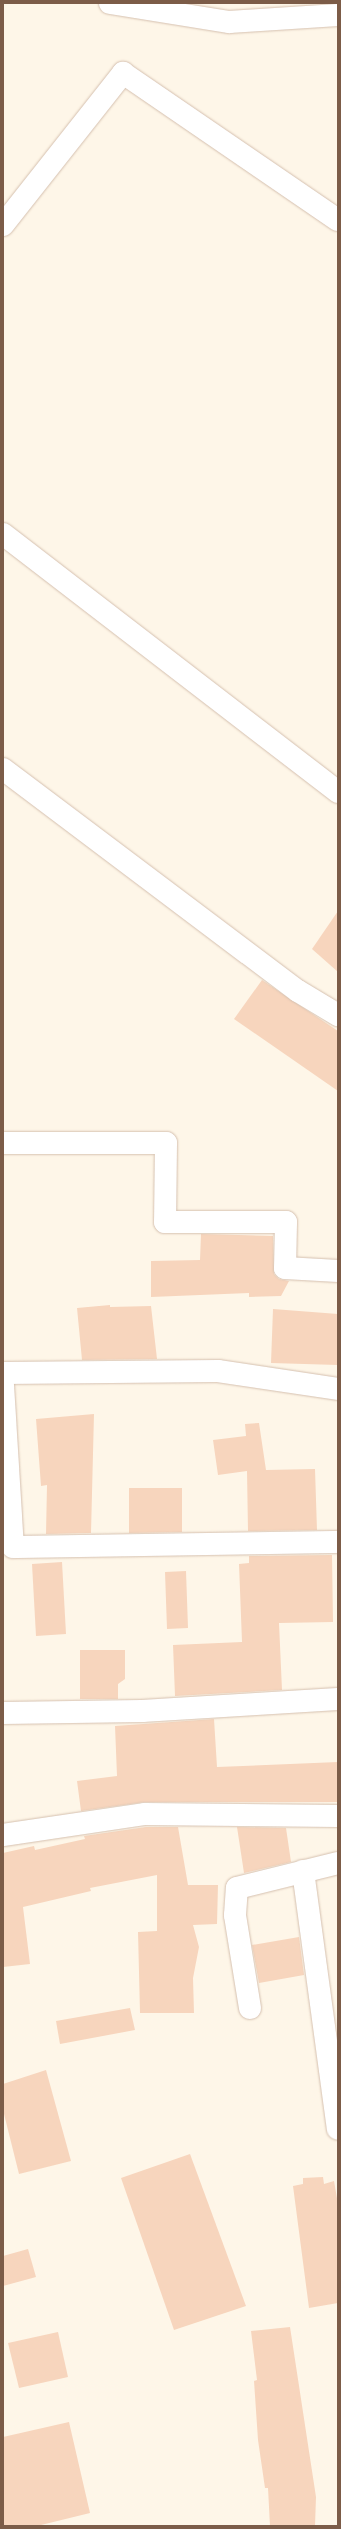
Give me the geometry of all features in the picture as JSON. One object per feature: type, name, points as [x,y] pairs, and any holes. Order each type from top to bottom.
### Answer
[{"type":"street","points":[[110,3],[229,22],[338,15]]},
{"type":"street","points":[[3,225],[123,73],[338,220]]},
{"type":"street","points":[[3,534],[338,792]]},
{"type":"street","points":[[3,769],[298,991],[338,1015]]},
{"type":"street","points":[[3,1143],[166,1143],[165,1222],[286,1222],[285,1268],[338,1271]]},
{"type":"street","points":[[3,1373],[218,1371],[338,1389]]},
{"type":"street","points":[[3,1385],[8,1547],[338,1542]]},
{"type":"street","points":[[3,1712],[142,1711],[338,1699]]},
{"type":"street","points":[[3,1836],[145,1814],[338,1816]]},
{"type":"street","points":[[250,2008],[236,1915],[237,1888],[338,1863]]},
{"type":"street","points":[[303,1871],[338,2129]]},
{"type":"building","points":[[338,911],[338,972],[312,949]]},
{"type":"building","points":[[262,980],[338,1031],[338,1091],[234,1019]]},
{"type":"building","points":[[201,1234],[273,1236],[274,1274],[279,1279],[289,1281],[281,1296],[249,1297],[249,1293],[151,1297],[151,1261],[200,1260]]},
{"type":"building","points":[[110,1305],[110,1307],[151,1306],[157,1359],[82,1360],[77,1308]]},
{"type":"building","points":[[273,1309],[338,1314],[338,1365],[271,1363]]},
{"type":"building","points":[[94,1414],[91,1533],[46,1534],[47,1485],[41,1486],[36,1419]]},
{"type":"building","points":[[259,1423],[266,1470],[315,1469],[317,1530],[248,1531],[247,1471],[218,1475],[213,1440],[246,1436],[245,1424]]},
{"type":"building","points":[[129,1488],[182,1488],[182,1532],[129,1533]]},
{"type":"building","points":[[332,1555],[333,1622],[279,1623],[282,1690],[175,1696],[173,1645],[242,1642],[239,1564],[249,1563],[249,1556]]},
{"type":"building","points":[[62,1562],[66,1634],[36,1636],[32,1564]]},
{"type":"building","points":[[186,1571],[188,1628],[167,1629],[165,1572]]},
{"type":"building","points":[[80,1650],[125,1650],[125,1679],[118,1684],[118,1699],[80,1699]]},
{"type":"building","points":[[214,1719],[217,1767],[338,1762],[338,1802],[145,1802],[81,1811],[77,1781],[117,1776],[115,1726]]},
{"type":"building","points":[[146,1827],[178,1827],[188,1885],[218,1885],[217,1924],[193,1925],[199,1947],[193,1978],[194,2013],[140,2013],[138,1932],[157,1931],[157,1875],[90,1888],[91,1891],[23,1907],[30,1964],[3,1967],[3,1853],[34,1846],[35,1850],[85,1839],[84,1836]]},
{"type":"building","points":[[237,1827],[286,1828],[291,1862],[244,1873]]},
{"type":"building","points":[[299,1937],[304,1975],[259,1983],[252,1945]]},
{"type":"building","points":[[130,2008],[135,2030],[60,2044],[56,2021]]},
{"type":"building","points":[[46,2070],[71,2161],[19,2174],[3,2110],[3,2084]]},
{"type":"building","points":[[190,2154],[246,2306],[174,2330],[121,2178]]},
{"type":"building","points":[[323,2177],[324,2184],[334,2181],[338,2204],[338,2303],[309,2308],[293,2186],[303,2184],[303,2178]]},
{"type":"building","points":[[28,2249],[36,2277],[3,2286],[3,2256]]},
{"type":"building","points":[[290,2327],[316,2497],[315,2526],[270,2526],[268,2488],[265,2488],[258,2440],[254,2381],[257,2380],[251,2331]]},
{"type":"building","points":[[58,2332],[68,2377],[19,2388],[8,2343]]},
{"type":"building","points":[[69,2422],[90,2513],[37,2526],[3,2526],[3,2437]]}]
